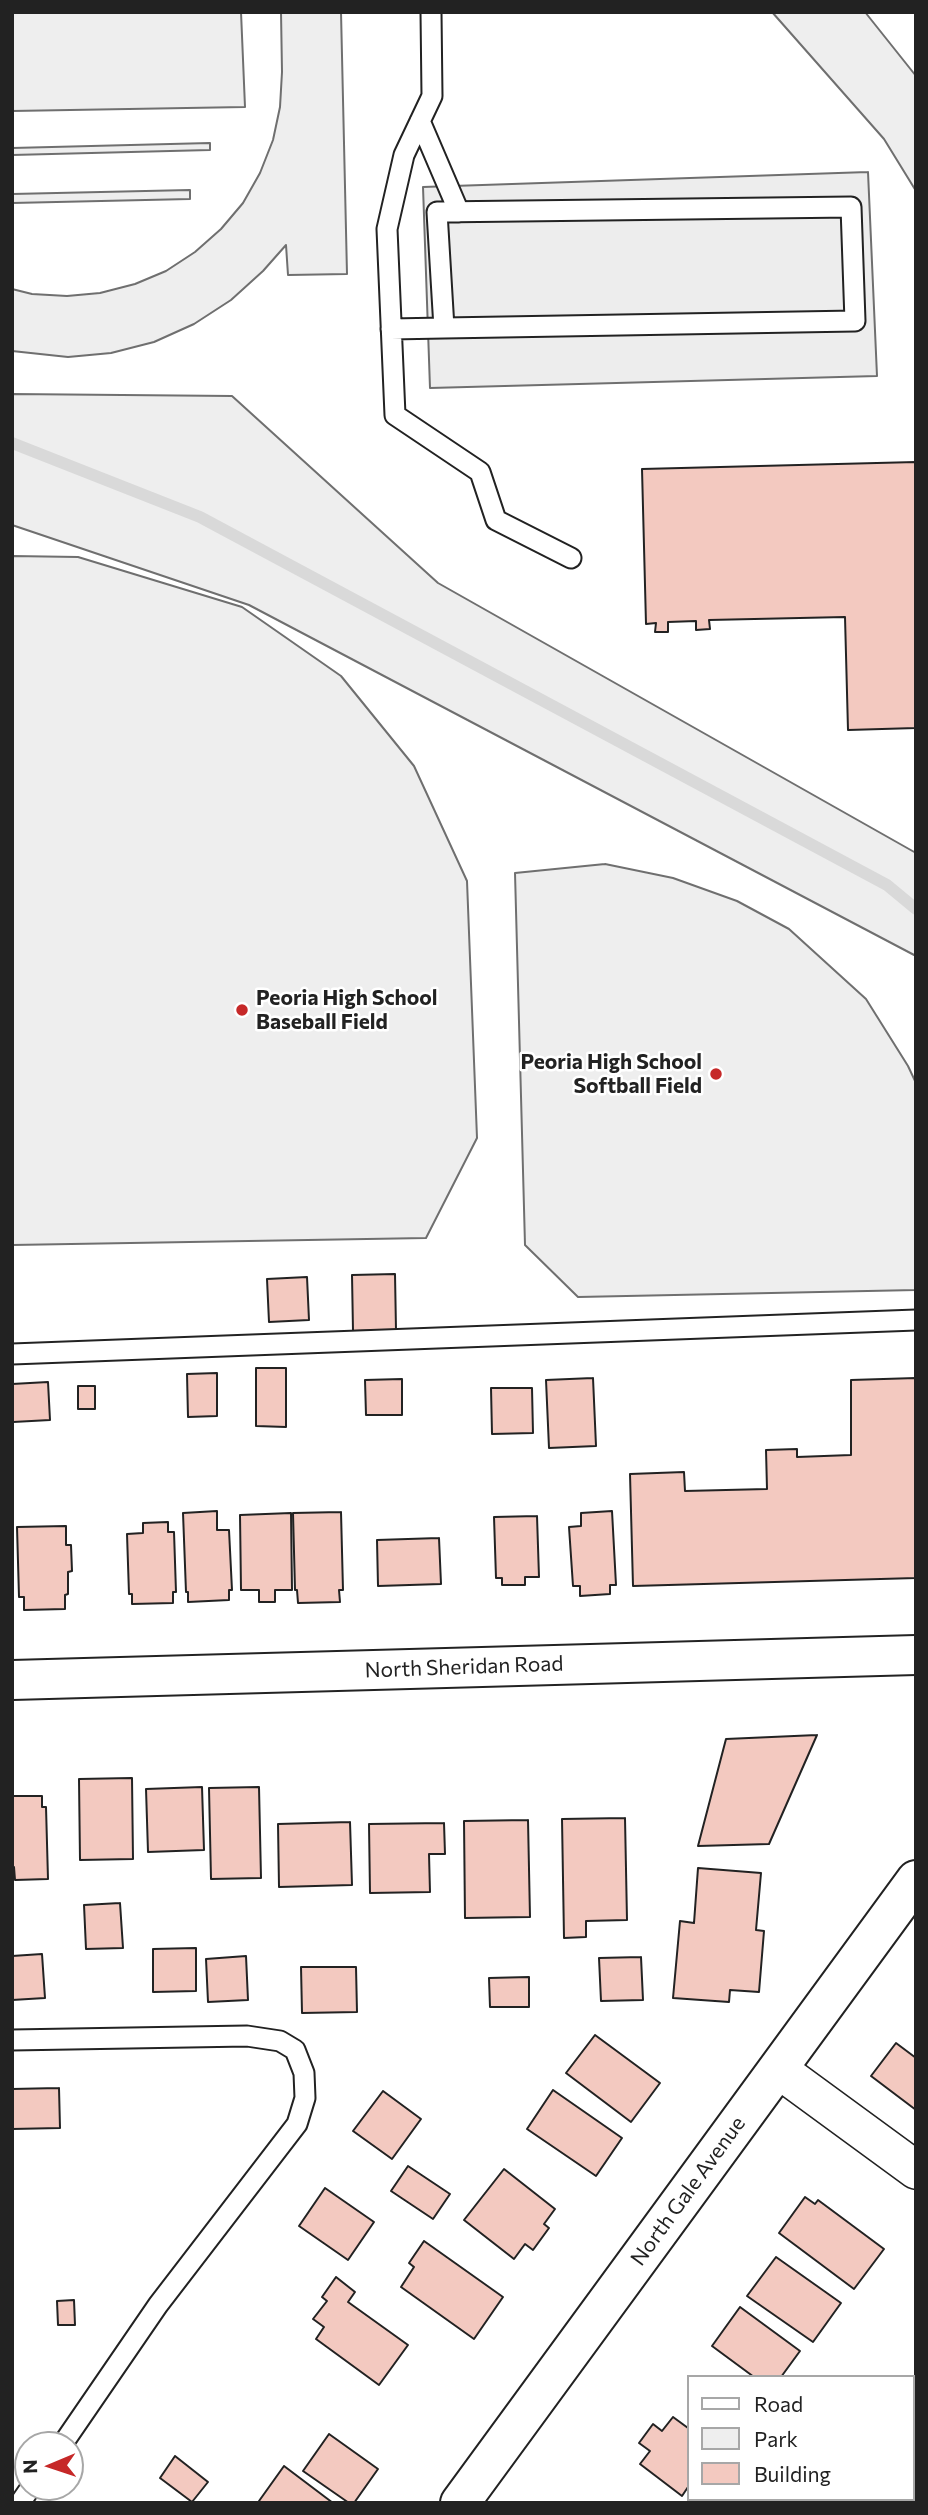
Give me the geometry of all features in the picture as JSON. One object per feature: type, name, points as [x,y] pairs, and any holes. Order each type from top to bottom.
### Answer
[{"type":"main road","name":"North Sheridan Road","points":[[12,1680],[916,1655]]},
{"type":"main road","name":"North Gale Avenue","points":[[460,2503],[916,1880]]},
{"type":"street","points":[[778,2069],[916,2170]]},
{"type":"lane","points":[[430,12],[432,96],[404,155],[387,229],[395,415],[481,472],[496,520],[571,558]]},
{"type":"lane","points":[[421,121],[459,212]]},
{"type":"lane","points":[[391,329],[855,321],[851,207],[437,212],[444,328]]},
{"type":"lane","points":[[12,1354],[916,1320]]},
{"type":"lane","points":[[12,2040],[247,2036],[280,2041],[295,2050],[304,2073],[305,2098],[297,2124],[158,2305],[72,2431]]},
{"type":"green space","points":[[12,12],[241,12],[245,107],[12,111]]},
{"type":"green space","points":[[281,12],[341,12],[347,274],[288,275],[286,245],[263,271],[231,300],[194,324],[154,342],[111,353],[68,357],[12,351],[12,289],[32,294],[67,296],[100,293],[135,284],[166,271],[195,252],[221,229],[243,203],[260,173],[273,140],[280,107]]},
{"type":"green space","points":[[772,12],[865,12],[916,76],[916,191],[884,139]]},
{"type":"green space","points":[[210,143],[210,150],[12,155],[12,148]]},
{"type":"green space","points":[[190,190],[190,199],[12,203],[12,194]]},
{"type":"green space","points":[[12,394],[232,396],[438,583],[916,853],[916,956],[249,605],[12,525]]},
{"type":"green space","name":"Peoria High School Baseball Field","points":[[12,556],[78,557],[242,607],[341,676],[414,766],[467,881],[477,1138],[426,1238],[12,1245]]},
{"type":"green space","name":"Peoria High School Softball Field","points":[[605,864],[673,878],[737,901],[789,929],[866,999],[916,1083],[916,1290],[578,1297],[525,1245],[515,873]]},
{"type":"shaded area","points":[[868,172],[877,376],[430,388],[423,187]]},
{"type":"building","points":[[916,462],[916,728],[848,730],[845,617],[709,620],[710,629],[696,630],[696,621],[668,622],[668,632],[655,632],[656,623],[646,624],[642,469]]},
{"type":"building","points":[[395,1274],[396,1330],[353,1331],[352,1275]]},
{"type":"building","points":[[307,1277],[309,1320],[269,1322],[267,1279]]},
{"type":"building","points":[[256,1368],[286,1368],[286,1427],[256,1426]]},
{"type":"building","points":[[217,1373],[217,1416],[188,1417],[187,1374]]},
{"type":"building","points":[[593,1378],[596,1446],[549,1448],[546,1380]]},
{"type":"building","points":[[916,1378],[916,1578],[633,1586],[630,1474],[684,1472],[685,1491],[767,1489],[766,1450],[797,1449],[797,1457],[851,1455],[851,1380]]},
{"type":"building","points":[[402,1379],[402,1415],[366,1415],[365,1380]]},
{"type":"building","points":[[48,1382],[50,1420],[13,1422],[12,1384]]},
{"type":"building","points":[[78,1386],[95,1386],[95,1409],[78,1409]]},
{"type":"building","points":[[491,1388],[532,1388],[533,1433],[492,1434]]},
{"type":"building","points":[[217,1511],[217,1530],[229,1530],[232,1590],[229,1590],[229,1600],[188,1602],[183,1513]]},
{"type":"building","points":[[612,1511],[616,1585],[610,1585],[610,1594],[580,1596],[580,1586],[573,1586],[569,1527],[581,1526],[581,1513]]},
{"type":"building","points":[[341,1512],[343,1590],[339,1590],[340,1602],[298,1603],[295,1590],[293,1513]]},
{"type":"building","points":[[291,1513],[292,1590],[275,1590],[275,1602],[259,1602],[259,1590],[241,1590],[240,1515]]},
{"type":"building","points":[[537,1516],[539,1577],[525,1577],[525,1585],[502,1585],[502,1578],[496,1578],[494,1517]]},
{"type":"building","points":[[168,1522],[168,1532],[174,1532],[176,1592],[173,1592],[173,1603],[132,1604],[132,1594],[129,1594],[127,1534],[143,1533],[143,1523]]},
{"type":"building","points":[[66,1526],[66,1545],[71,1545],[72,1571],[68,1572],[65,1609],[24,1610],[24,1597],[19,1597],[17,1527]]},
{"type":"building","points":[[439,1538],[441,1584],[378,1586],[377,1540]]},
{"type":"building","points":[[817,1735],[769,1844],[698,1846],[726,1739]]},
{"type":"building","points":[[132,1778],[133,1859],[80,1860],[79,1779]]},
{"type":"building","points":[[202,1787],[204,1850],[148,1852],[146,1789]]},
{"type":"building","points":[[259,1787],[261,1878],[211,1879],[209,1788]]},
{"type":"building","points":[[12,1796],[42,1796],[42,1807],[46,1807],[48,1879],[15,1880],[12,1867]]},
{"type":"building","points":[[625,1818],[627,1920],[586,1921],[586,1937],[564,1938],[562,1819]]},
{"type":"building","points":[[528,1820],[530,1917],[465,1918],[464,1821]]},
{"type":"building","points":[[350,1822],[352,1885],[279,1887],[278,1824]]},
{"type":"building","points":[[444,1823],[445,1854],[429,1854],[430,1892],[370,1893],[369,1824]]},
{"type":"building","points":[[698,1868],[761,1873],[756,1930],[764,1931],[759,1992],[730,1990],[729,2002],[673,1998],[680,1921],[694,1923]]},
{"type":"building","points":[[120,1903],[123,1948],[86,1949],[84,1905]]},
{"type":"building","points":[[196,1948],[196,1991],[153,1992],[153,1949]]},
{"type":"building","points":[[42,1954],[45,1998],[12,2000],[12,1956]]},
{"type":"building","points":[[246,1956],[248,2000],[208,2002],[206,1959]]},
{"type":"building","points":[[641,1957],[643,2000],[601,2001],[599,1958]]},
{"type":"building","points":[[301,1967],[356,1967],[357,2012],[302,2013]]},
{"type":"building","points":[[529,1977],[529,2007],[490,2007],[489,1978]]},
{"type":"building","points":[[595,2035],[660,2083],[631,2122],[566,2073]]},
{"type":"building","points":[[896,2043],[916,2058],[916,2110],[871,2076]]},
{"type":"building","points":[[59,2088],[60,2128],[12,2129],[12,2089]]},
{"type":"building","points":[[553,2090],[622,2138],[596,2176],[527,2129]]},
{"type":"building","points":[[383,2091],[421,2119],[392,2159],[353,2131]]},
{"type":"building","points":[[408,2166],[450,2194],[433,2219],[391,2191]]},
{"type":"building","points":[[504,2169],[555,2209],[544,2224],[549,2228],[533,2250],[525,2244],[514,2259],[464,2220]]},
{"type":"building","points":[[325,2188],[374,2222],[348,2260],[299,2226]]},
{"type":"building","points":[[805,2197],[815,2204],[818,2200],[884,2249],[854,2289],[779,2233]]},
{"type":"building","points":[[424,2241],[503,2297],[474,2339],[401,2287],[414,2267],[409,2263]]},
{"type":"building","points":[[776,2257],[841,2303],[813,2342],[747,2296]]},
{"type":"building","points":[[336,2277],[355,2292],[348,2302],[408,2345],[379,2385],[316,2339],[324,2327],[313,2319],[327,2301],[322,2297]]},
{"type":"building","points":[[74,2300],[75,2325],[58,2325],[57,2301]]},
{"type":"building","points":[[740,2307],[800,2351],[782,2375],[751,2375],[712,2346]]},
{"type":"building","points":[[673,2417],[687,2427],[687,2488],[682,2496],[640,2464],[650,2451],[639,2443],[653,2424],[662,2431]]},
{"type":"building","points":[[329,2434],[378,2469],[354,2503],[349,2503],[303,2471]]},
{"type":"building","points":[[175,2456],[208,2482],[192,2502],[160,2478]]},
{"type":"building","points":[[284,2466],[333,2503],[259,2501]]},
{"type":"waterway","points":[[12,443],[200,517],[887,885],[916,909]]},
{"type":"place","name":"Peoria High School Baseball Field","points":[[242,1010]]},
{"type":"place","name":"Peoria High School Softball Field","points":[[716,1074]]}]
